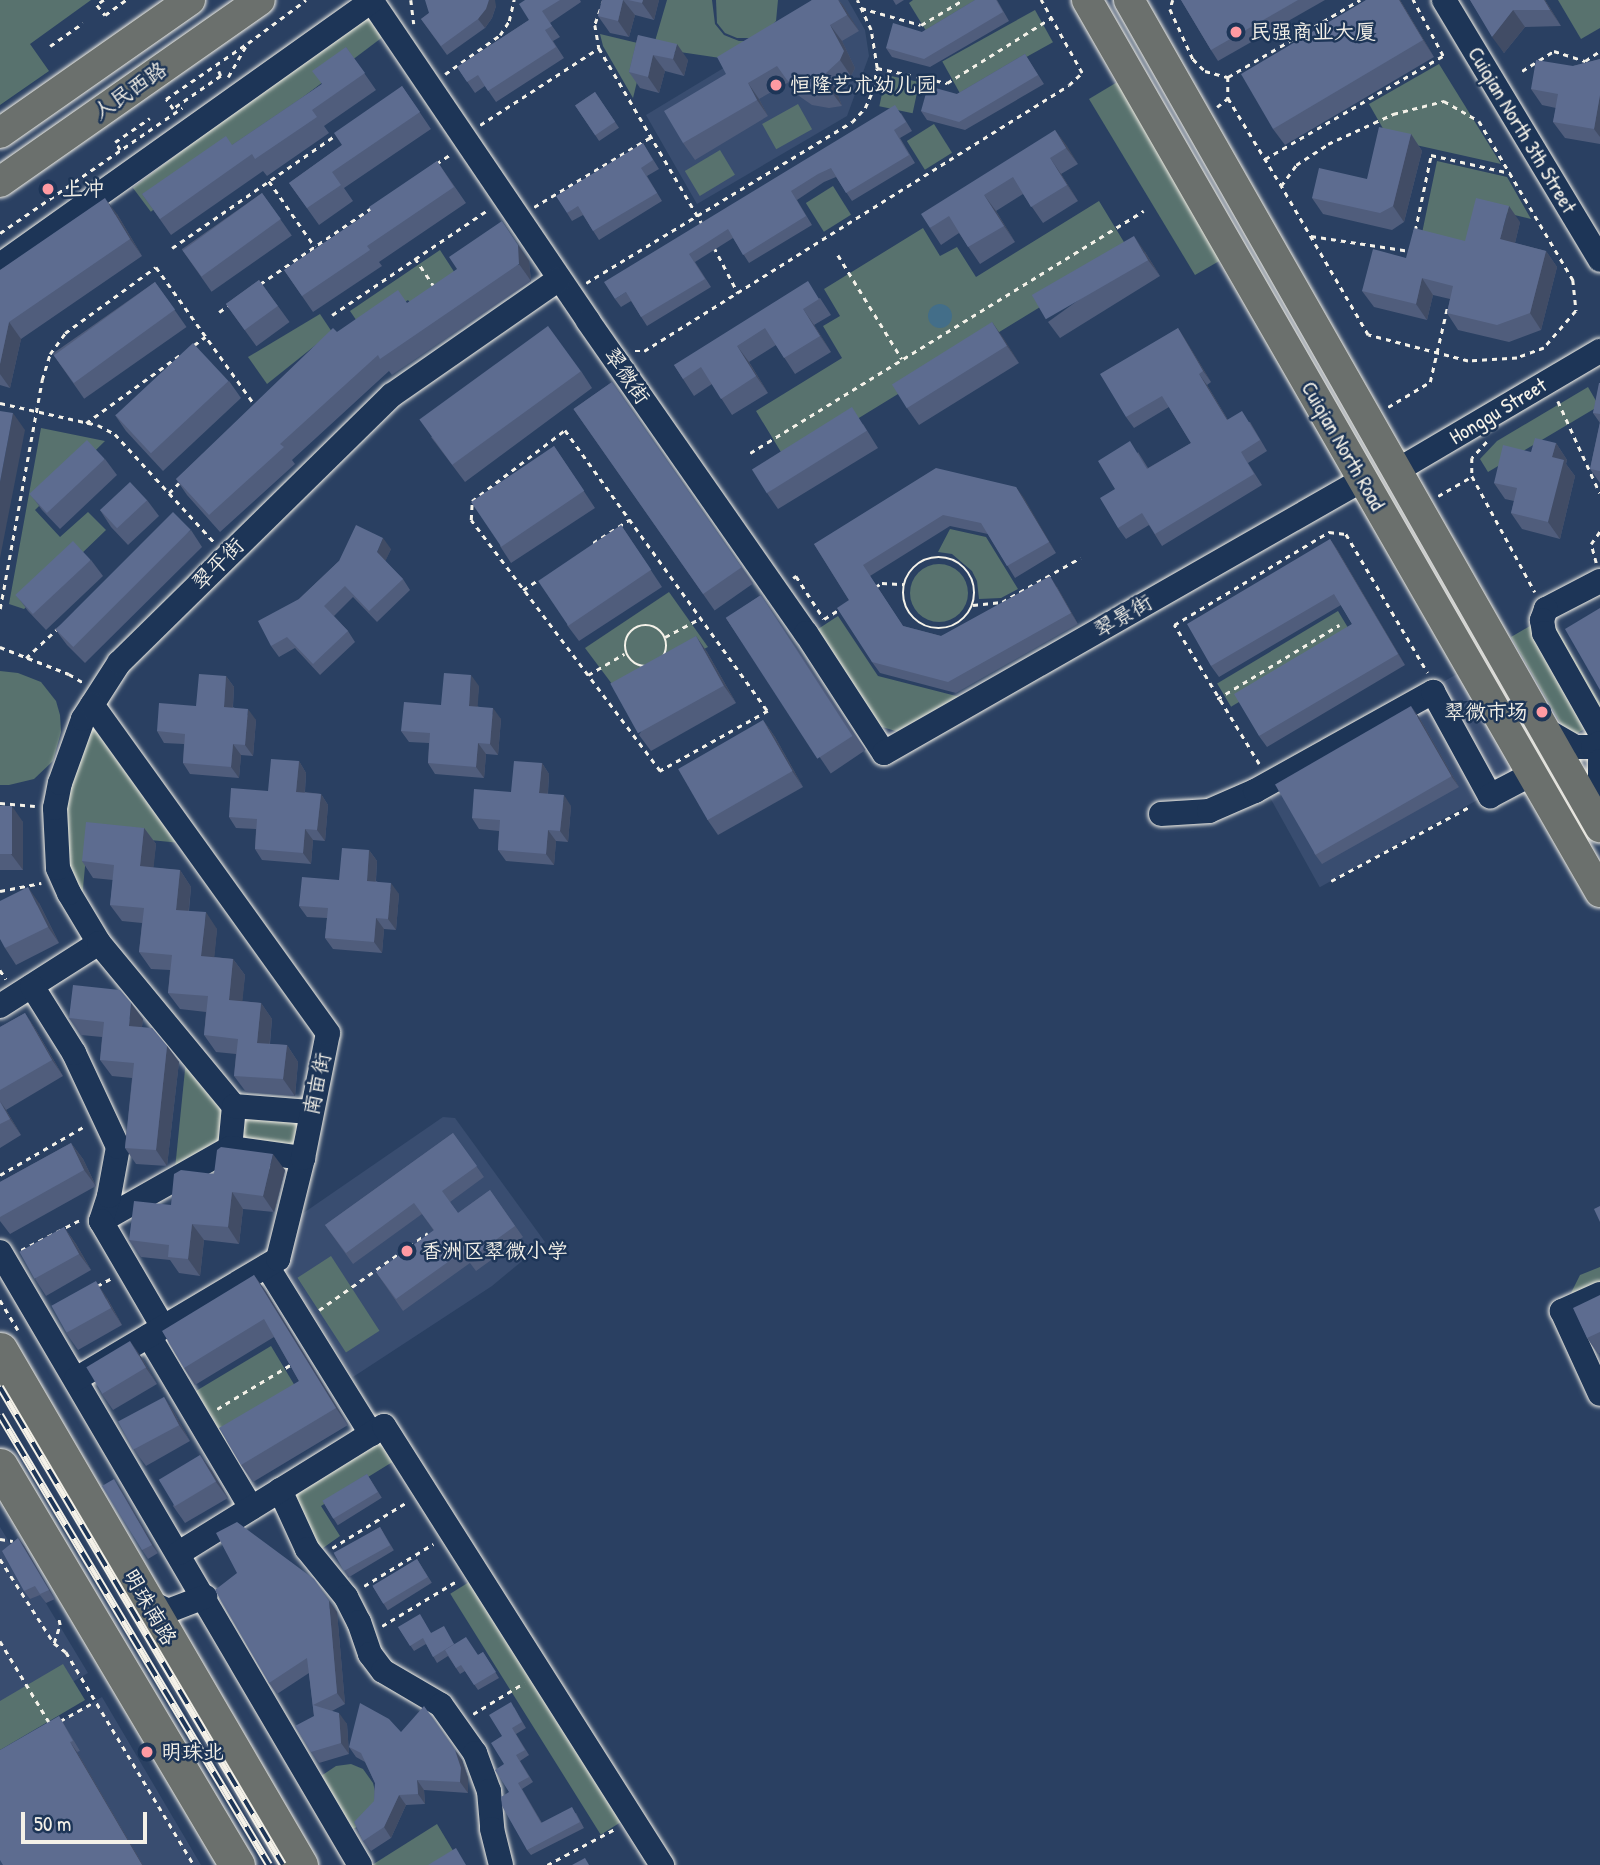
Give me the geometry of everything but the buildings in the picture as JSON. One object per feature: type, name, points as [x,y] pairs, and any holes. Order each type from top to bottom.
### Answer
[{"type":"highway","name":"明珠南路","points":[[0,1350],[300,1865]]},
{"type":"highway","points":[[0,1466],[237,1865]]},
{"type":"main road","name":"人民西路","points":[[0,133],[190,0]]},
{"type":"main road","name":"人民西路","points":[[0,182],[260,0]]},
{"type":"main road","name":"Cuiqian North Road","points":[[1087,0],[1600,892]]},
{"type":"main road","name":"Cuiqian North Road","points":[[1129,0],[1600,827]]},
{"type":"street","name":"翠微街","points":[[371,0],[473,134],[505,198],[884,752]]},
{"type":"street","points":[[0,264],[371,0]]},
{"type":"street","name":"Cuiqian North 3th Street","points":[[1444,0],[1600,260]]},
{"type":"street","name":"翠平街","points":[[234,1106],[99,943],[63,879],[55,842],[55,808],[60,783],[83,719],[119,663],[226,555],[392,395],[559,279]]},
{"type":"street","name":"Honggu Street","points":[[1396,471],[1600,351]]},
{"type":"street","name":"翠景街","points":[[884,752],[1363,480]]},
{"type":"street","points":[[1598,581],[1546,609],[1542,620],[1544,633],[1600,732]]},
{"type":"street","points":[[1161,814],[1209,811],[1270,782],[1433,692],[1490,796],[1532,774]]},
{"type":"street","name":"南亩街","points":[[76,1380],[278,1259],[303,1158],[310,1112],[328,1033],[96,699]]},
{"type":"street","points":[[1544,729],[1575,747],[1592,747],[1600,743]]},
{"type":"street","points":[[1600,761],[1600,811]]},
{"type":"street","points":[[0,1006],[99,943]]},
{"type":"street","points":[[32,986],[74,1053],[118,1147],[110,1196],[101,1222],[128,1268],[199,1420],[251,1508]]},
{"type":"street","points":[[230,1148],[234,1106],[310,1112]]},
{"type":"street","points":[[101,1222],[230,1148],[303,1158]]},
{"type":"street","points":[[2,1255],[360,1865]]},
{"type":"street","points":[[267,1266],[371,1434]]},
{"type":"street","points":[[1600,1294],[1563,1311],[1600,1394]]},
{"type":"street","points":[[179,1553],[384,1426],[663,1865]]},
{"type":"street","points":[[281,1490],[314,1559],[346,1597],[370,1654],[383,1671],[441,1705],[475,1753],[489,1791],[492,1829],[501,1865]]},
{"type":"street","points":[[147,1601],[168,1611],[205,1597]]},
{"type":"street","points":[[171,1642],[175,1623],[205,1597]]},
{"type":"path","points":[[104,0],[97,5],[105,15],[126,0]]},
{"type":"path","points":[[219,72],[221,76],[173,109],[166,99],[306,0]]},
{"type":"path","points":[[445,74],[500,35],[509,21],[514,0]]},
{"type":"path","points":[[604,0],[595,25],[599,48],[703,226]]},
{"type":"path","points":[[586,283],[852,122],[864,108],[873,90],[877,68],[872,30],[857,0]]},
{"type":"path","points":[[861,8],[921,25],[963,0]]},
{"type":"path","points":[[627,343],[635,351],[644,351],[1069,85],[1082,73],[1041,0]]},
{"type":"path","points":[[1173,0],[1170,9],[1193,59],[1205,71],[1228,78],[1360,0]]},
{"type":"path","points":[[1265,159],[1443,56],[1413,0]]},
{"type":"path","points":[[877,68],[947,83],[1051,18]]},
{"type":"path","points":[[50,46],[83,23]]},
{"type":"path","points":[[0,233],[226,78],[248,43]]},
{"type":"path","points":[[435,165],[473,134],[599,48]]},
{"type":"path","points":[[1522,71],[1554,51],[1585,61],[1600,51]]},
{"type":"path","points":[[1228,78],[1228,99],[1367,335],[1468,361],[1517,358],[1544,348],[1576,311],[1573,280],[1479,121],[1444,101],[1393,114],[1328,144],[1296,165],[1281,186]]},
{"type":"path","points":[[120,150],[115,142],[150,118]]},
{"type":"path","points":[[172,248],[345,129]]},
{"type":"path","points":[[534,207],[651,136]]},
{"type":"path","points":[[1311,236],[1410,252],[1431,155],[1510,173]]},
{"type":"path","points":[[269,181],[315,247]]},
{"type":"path","points":[[332,315],[505,198]]},
{"type":"path","points":[[251,290],[380,202]]},
{"type":"path","points":[[750,453],[1143,211]]},
{"type":"path","points":[[709,237],[738,293]]},
{"type":"path","points":[[838,255],[902,359]]},
{"type":"path","points":[[415,258],[441,298]]},
{"type":"path","points":[[0,609],[36,412],[50,354],[65,333],[156,267],[259,411]]},
{"type":"path","points":[[1382,410],[1430,382],[1448,304]]},
{"type":"path","points":[[219,312],[230,305]]},
{"type":"path","points":[[194,345],[205,337]]},
{"type":"path","points":[[86,423],[183,353]]},
{"type":"path","points":[[1556,398],[1600,493]]},
{"type":"path","points":[[0,403],[86,423],[116,435],[226,555]]},
{"type":"path","points":[[565,430],[630,519],[768,711],[660,771],[471,520],[472,500],[565,430]]},
{"type":"path","points":[[1433,500],[1472,476],[1546,609]]},
{"type":"path","points":[[169,493],[179,484]]},
{"type":"path","points":[[587,547],[630,519]]},
{"type":"path","points":[[1598,581],[1591,544],[1600,531]]},
{"type":"path","points":[[1270,782],[1174,625],[1329,532],[1346,534],[1433,683],[1433,692]]},
{"type":"path","points":[[939,557],[950,559],[968,572],[975,593],[973,605],[968,615],[947,628],[923,625],[906,608],[904,584],[917,565],[939,557]]},
{"type":"path","points":[[973,605],[1002,602],[1080,558]]},
{"type":"path","points":[[523,590],[545,576]]},
{"type":"path","points":[[775,589],[796,576],[824,619],[847,605]]},
{"type":"path","points":[[870,590],[881,583],[904,584]]},
{"type":"path","points":[[665,637],[701,618]]},
{"type":"path","points":[[26,658],[66,621]]},
{"type":"path","points":[[1217,699],[1339,625]]},
{"type":"path","points":[[655,627],[665,637],[667,651],[654,666],[634,664],[625,653],[626,639],[635,628],[655,627]]},
{"type":"path","points":[[0,648],[69,674],[96,699]]},
{"type":"path","points":[[588,675],[625,653]]},
{"type":"path","points":[[1331,881],[1490,796]]},
{"type":"path","points":[[0,803],[55,808]]},
{"type":"path","points":[[0,891],[63,879]]},
{"type":"path","points":[[0,1175],[103,1116]]},
{"type":"path","points":[[2,1255],[77,1219],[101,1222]]},
{"type":"path","points":[[313,1314],[428,1233]]},
{"type":"path","points":[[95,1287],[128,1268]]},
{"type":"path","points":[[199,1420],[318,1348]]},
{"type":"path","points":[[314,1559],[425,1490]]},
{"type":"path","points":[[346,1597],[452,1532]]},
{"type":"path","points":[[0,1539],[12,1540],[21,1548]]},
{"type":"path","points":[[0,1559],[54,1643],[66,1652],[194,1865]]},
{"type":"path","points":[[364,1637],[475,1569]]},
{"type":"path","points":[[53,1607],[60,1625],[54,1643]]},
{"type":"path","points":[[0,1641],[51,1726],[95,1701]]},
{"type":"path","points":[[455,1725],[541,1673]]},
{"type":"path","points":[[547,1865],[634,1819]]},
{"type":"shaded area","name":"恒隆艺术幼儿园","points":[[836,0],[848,0],[865,30],[869,56],[847,116],[697,204],[646,115]]},
{"type":"shaded area","points":[[940,304],[949,307],[952,316],[949,325],[940,328],[931,325],[928,316],[931,307]]},
{"type":"shaded area","name":"翠微市场","points":[[1468,668],[1526,773],[1320,887],[1262,782]]},
{"type":"shaded area","name":"香洲区翠微小学","points":[[443,1117],[455,1118],[545,1242],[492,1286],[353,1377],[278,1259],[286,1225]]},
{"type":"shaded area","points":[[0,1527],[88,1673],[0,1723]]},
{"type":"shaded area","points":[[102,1697],[201,1865],[0,1865],[0,1757]]},
{"type":"green space","points":[[0,0],[91,0],[30,44],[49,71],[0,105]]},
{"type":"green space","points":[[667,0],[712,0],[715,24],[724,35],[739,41],[749,41],[727,59],[653,48]]},
{"type":"green space","points":[[716,0],[778,0],[776,21],[766,32],[754,38],[737,38],[725,33],[717,23]]},
{"type":"green space","points":[[913,0],[985,0],[928,34],[909,3]]},
{"type":"green space","points":[[1558,0],[1600,0],[1600,28],[1581,39]]},
{"type":"green space","points":[[1035,10],[1053,42],[960,94],[942,61]]},
{"type":"green space","points":[[366,12],[384,36],[151,212],[133,188]]},
{"type":"green space","points":[[600,34],[646,45],[633,98],[603,46]]},
{"type":"green space","points":[[1439,64],[1501,164],[1389,139],[1369,104]]},
{"type":"green space","points":[[886,75],[919,82],[913,113],[879,106]]},
{"type":"green space","points":[[1119,81],[1221,260],[1195,275],[1089,99]]},
{"type":"green space","points":[[798,104],[812,129],[776,149],[762,124]]},
{"type":"green space","points":[[934,124],[952,153],[925,170],[907,141]]},
{"type":"green space","points":[[720,150],[735,175],[700,196],[685,171]]},
{"type":"green space","points":[[1437,161],[1507,177],[1531,219],[1485,208],[1475,251],[1421,238]]},
{"type":"green space","points":[[833,186],[851,215],[824,232],[806,203]]},
{"type":"green space","points":[[1099,201],[1130,252],[787,462],[756,411],[842,358],[823,326],[840,316],[824,289],[923,228],[940,256],[957,247],[976,277]]},
{"type":"green space","points":[[440,250],[462,284],[418,313],[408,300],[363,330],[350,311]]},
{"type":"green space","points":[[320,314],[332,332],[267,384],[248,357]]},
{"type":"green space","points":[[1588,387],[1599,406],[1488,472],[1480,459],[1497,441]]},
{"type":"green space","points":[[41,428],[105,441],[35,510],[60,537],[88,512],[106,530],[24,609],[9,604]]},
{"type":"green space","points":[[950,529],[986,537],[1018,589],[1001,598],[979,599],[977,581],[972,571],[952,554],[938,552]]},
{"type":"green space","points":[[933,564],[945,564],[960,572],[968,587],[968,599],[960,614],[945,622],[933,622],[918,614],[910,599],[910,587],[918,572]]},
{"type":"green space","points":[[669,592],[708,647],[618,692],[585,648]]},
{"type":"green space","points":[[1338,611],[1352,634],[1231,707],[1217,684]]},
{"type":"green space","points":[[1549,615],[1600,703],[1600,720],[1569,738],[1511,637]]},
{"type":"green space","points":[[838,616],[878,676],[964,698],[902,733],[879,726],[815,631]]},
{"type":"green space","points":[[0,671],[18,673],[41,682],[56,701],[60,715],[61,732],[53,761],[34,779],[9,785],[0,785]]},
{"type":"green space","points":[[94,722],[181,843],[88,834],[82,899],[72,878],[62,810]]},
{"type":"green space","points":[[186,1060],[226,1110],[221,1144],[175,1169]]},
{"type":"green space","points":[[240,1114],[305,1119],[303,1147],[238,1143]]},
{"type":"green space","points":[[331,1256],[379,1331],[346,1352],[297,1278]]},
{"type":"green space","points":[[1600,1267],[1600,1310],[1568,1299],[1580,1275]]},
{"type":"green space","points":[[271,1346],[301,1396],[225,1442],[195,1392]]},
{"type":"green space","points":[[381,1441],[394,1461],[321,1506],[340,1536],[316,1553],[290,1497]]},
{"type":"green space","points":[[474,1579],[624,1820],[601,1835],[450,1594]]},
{"type":"green space","points":[[63,1664],[85,1700],[0,1750],[0,1701]]},
{"type":"green space","points":[[351,1764],[363,1769],[373,1783],[377,1799],[357,1827],[348,1831],[318,1778],[336,1766]]},
{"type":"green space","points":[[437,1824],[455,1854],[437,1865],[372,1865]]},
{"type":"railway","points":[[0,1387],[283,1865]]},
{"type":"railway","points":[[0,1415],[269,1865]]},
{"type":"place","name":"民强商业大厦","points":[[1236,32]]},
{"type":"place","name":"恒隆艺术幼儿园","points":[[776,85]]},
{"type":"place","name":"上冲","points":[[48,189]]},
{"type":"place","name":"翠微市场","points":[[1542,712]]},
{"type":"place","name":"香洲区翠微小学","points":[[407,1251]]},
{"type":"place","name":"明珠北","points":[[147,1752]]}]
